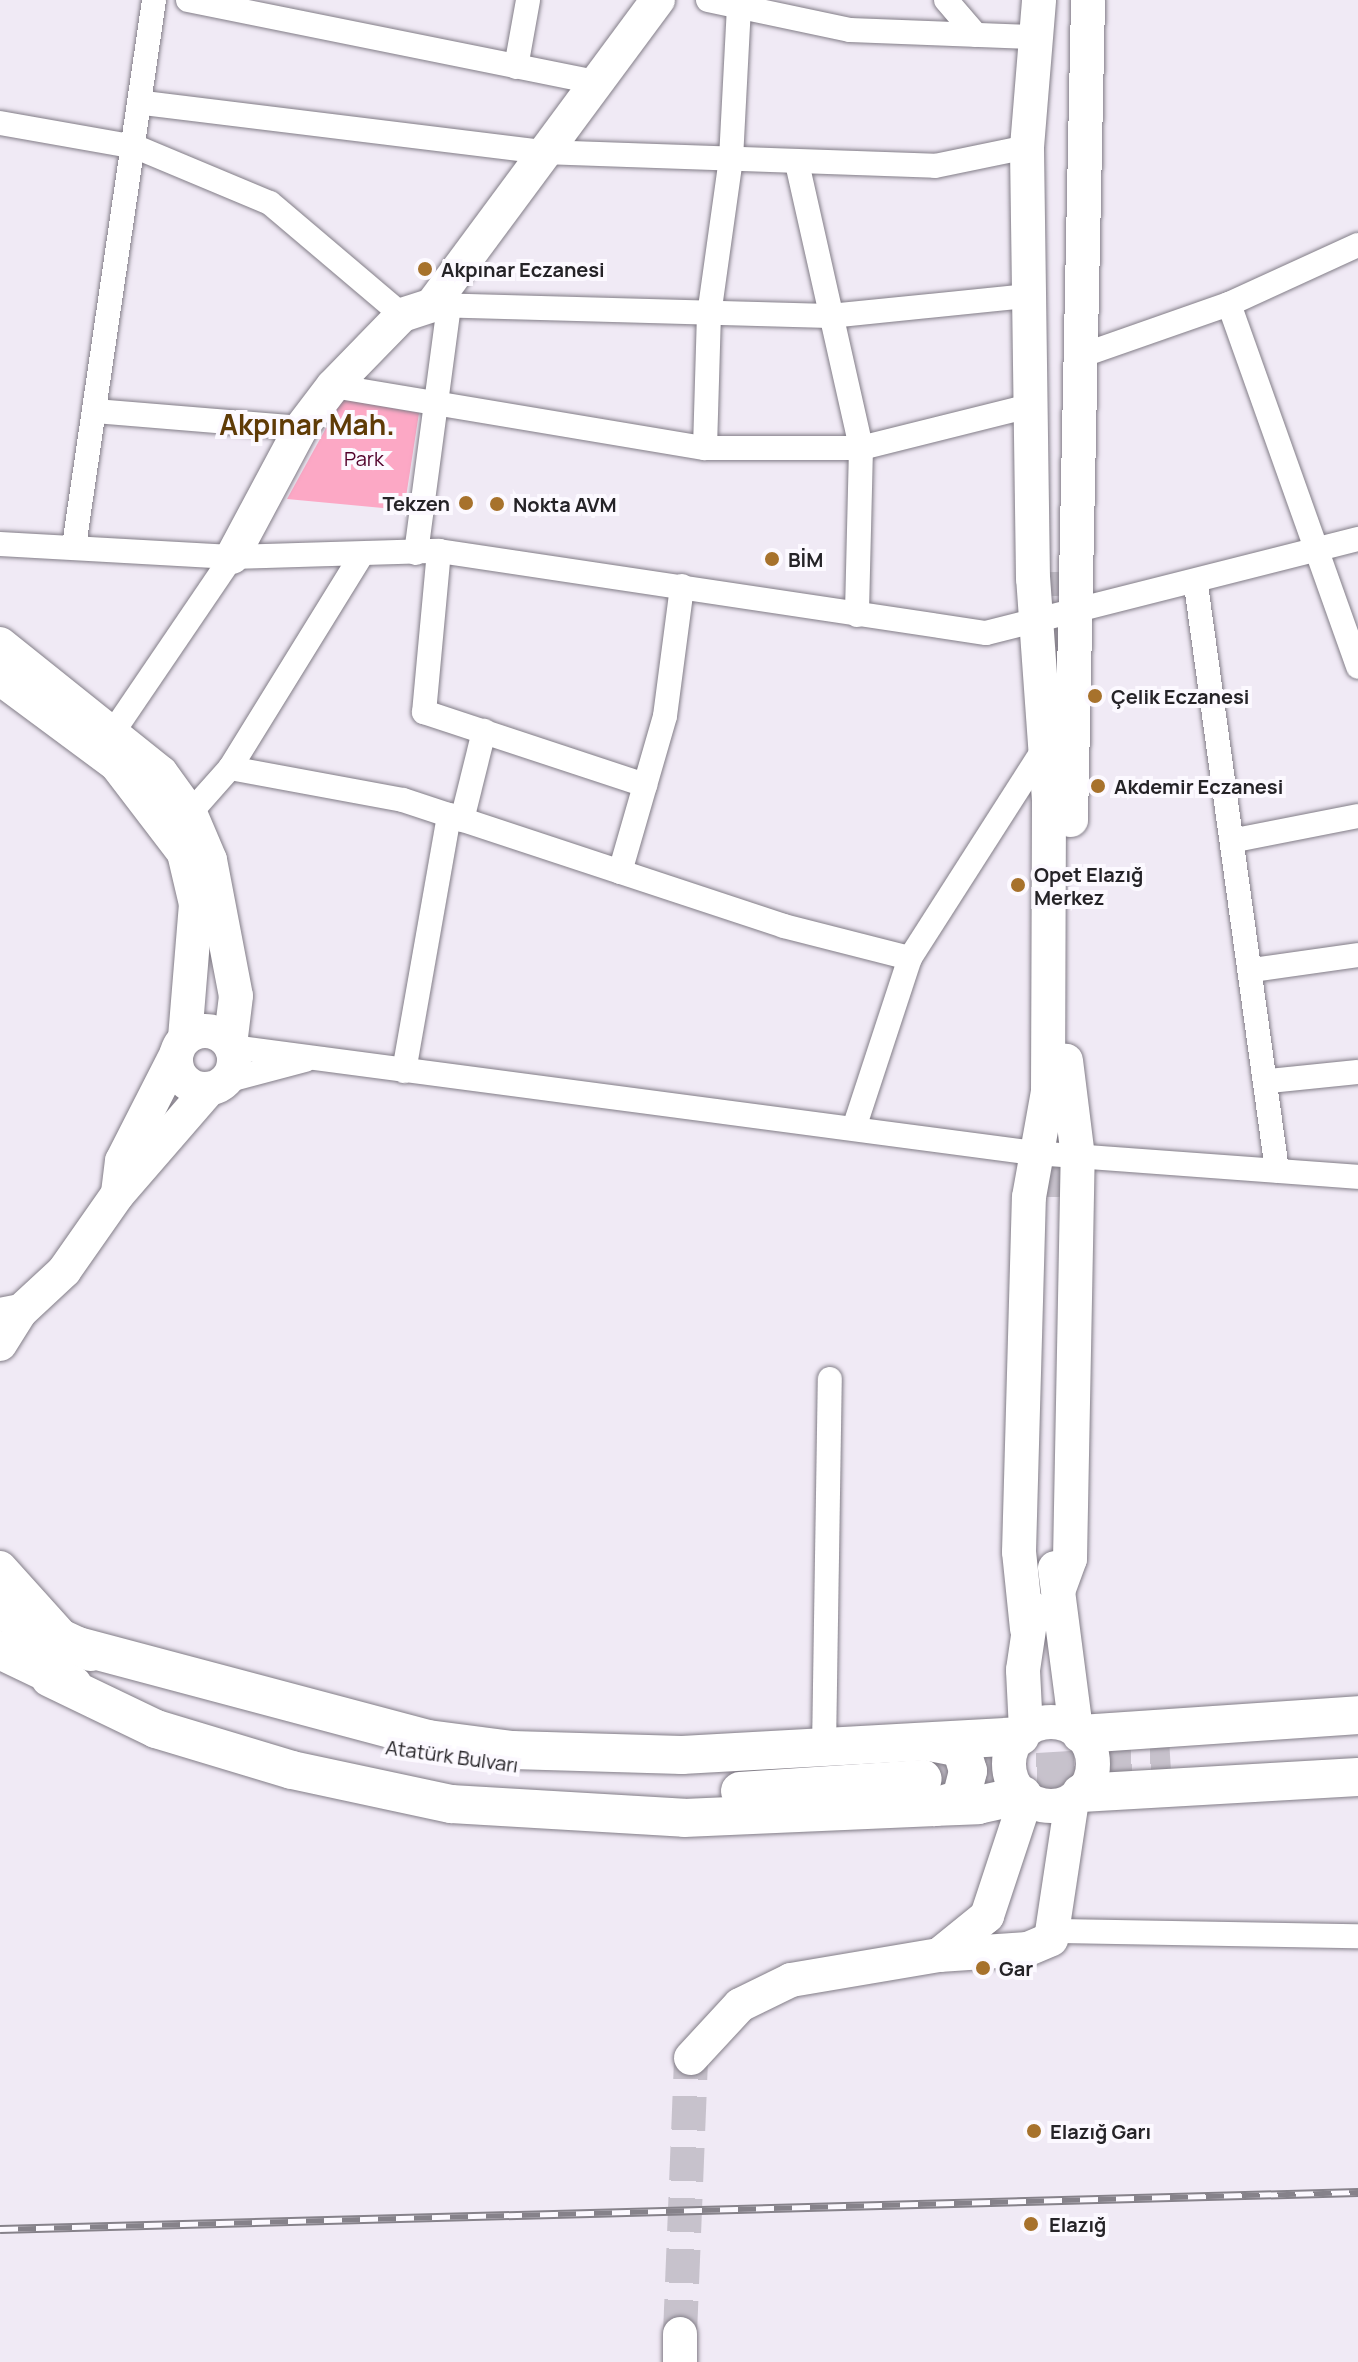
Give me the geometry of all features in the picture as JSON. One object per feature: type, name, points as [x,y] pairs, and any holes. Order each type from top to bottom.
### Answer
[{"type":"main road","points":[[232,557],[301,428],[333,386],[427,309],[593,82],[658,0]]},
{"type":"main road","points":[[1027,1629],[1019,1552],[1034,1153],[1048,1091],[1047,744],[1037,623],[1030,406],[1027,147],[1031,37],[1042,0]]},
{"type":"main road","points":[[1042,0],[1061,571],[1069,0]]},
{"type":"main road","points":[[1059,1589],[1070,1559],[1078,1157],[1065,1087],[1081,610],[1088,0]]},
{"type":"main road","points":[[0,644],[161,773],[190,813],[210,860],[236,996],[231,1046],[234,1065],[118,1194],[64,1271],[10,1313],[0,1344]]},
{"type":"main road","points":[[0,678],[116,764],[184,853],[196,904],[181,1047],[184,1080],[217,1085]]},
{"type":"main road","points":[[118,1194],[122,1161],[181,1047],[210,1031],[231,1046]]},
{"type":"main road","points":[[691,2058],[718,2023],[766,1990],[816,1974],[939,1955],[1028,1949],[1057,1931],[1060,1850],[1093,1758],[1079,1732],[1052,1556],[1055,1197],[1023,1733],[1009,1761],[1024,1796],[987,1916],[939,1955]]},
{"type":"main road","points":[[0,1568],[67,1643],[442,1741],[589,1754],[824,1748],[927,1771],[1053,1806],[1166,1755],[1358,1715]]},
{"type":"main road","name":"Atatürk Bulvarı","points":[[0,1610],[67,1643],[308,1730],[420,1755],[554,1770],[691,1774],[927,1771]]},
{"type":"main road","name":"Atatürk Bulvarı","points":[[0,1650],[50,1678],[281,1749],[439,1784],[677,1794],[927,1771]]},
{"type":"main road","points":[[927,1771],[1057,1722],[1079,1732],[1166,1755],[1358,1777]]},
{"type":"main road","points":[[1166,1755],[1358,1734]]},
{"type":"main road","points":[[1166,1755],[1358,1753]]},
{"type":"street","points":[[74,546],[144,103],[154,0]]},
{"type":"street","points":[[188,0],[593,82]]},
{"type":"street","points":[[516,67],[528,0]]},
{"type":"street","points":[[708,0],[850,30],[1031,37]]},
{"type":"street","points":[[946,0],[976,35]]},
{"type":"street","points":[[705,448],[709,315],[731,159],[739,8]]},
{"type":"street","points":[[144,103],[542,152],[935,166],[1027,147]]},
{"type":"street","points":[[0,123],[136,147],[270,203],[427,309],[830,316],[1028,296]]},
{"type":"street","points":[[797,163],[861,448],[857,615]]},
{"type":"street","points":[[1086,354],[1229,304],[1358,245]]},
{"type":"street","points":[[1229,304],[1320,550],[1358,667]]},
{"type":"street","points":[[427,309],[439,407],[427,552],[424,712],[645,785]]},
{"type":"street","points":[[333,386],[439,407],[705,448],[861,448],[1030,406]]},
{"type":"street","points":[[95,411],[301,428]]},
{"type":"street","points":[[0,544],[232,557],[427,552],[682,586],[986,633],[1196,585],[1358,539]]},
{"type":"street","points":[[190,813],[230,768],[362,554]]},
{"type":"street","points":[[113,732],[232,557]]},
{"type":"street","points":[[1196,585],[1236,840],[1269,1081],[1277,1170]]},
{"type":"street","points":[[620,872],[665,716],[682,586]]},
{"type":"street","points":[[404,1071],[456,818],[484,731]]},
{"type":"street","points":[[855,1125],[910,958],[1047,744]]},
{"type":"street","points":[[230,768],[456,818],[620,872],[910,958]]},
{"type":"street","points":[[1236,840],[1358,816]]},
{"type":"street","points":[[1253,970],[1358,955]]},
{"type":"street","points":[[231,1046],[404,1071],[855,1125],[1034,1153],[1358,1177]]},
{"type":"street","points":[[217,1085],[311,1058]]},
{"type":"street","points":[[1269,1081],[1358,1072]]},
{"type":"street","points":[[824,1748],[830,1379]]},
{"type":"street","points":[[1057,1931],[1358,1936]]},
{"type":"green space","name":"Park","points":[[342,399],[419,413],[404,510],[287,499]]},
{"type":"tunnel","points":[[1054,572],[1054,647]]},
{"type":"tunnel","points":[[1048,1197],[1049,1140]]},
{"type":"tunnel","points":[[923,1779],[1171,1764]]},
{"type":"tunnel","points":[[680,2334],[691,2058]]},
{"type":"railway","points":[[0,2229],[1358,2192]]},
{"type":"place","name":"Akpınar Eczanesi","points":[[425,269]]},
{"type":"place","name":"Tekzen","points":[[466,503]]},
{"type":"place","name":"Nokta AVM","points":[[497,504]]},
{"type":"place","name":"BİM","points":[[772,559]]},
{"type":"place","name":"Çelik Eczanesi","points":[[1095,696]]},
{"type":"place","name":"Akdemir Eczanesi","points":[[1098,786]]},
{"type":"place","name":"Opet Elazığ Merkez","points":[[1018,885]]},
{"type":"place","name":"Gar","points":[[983,1968]]},
{"type":"place","name":"Elazığ Garı","points":[[1034,2131]]},
{"type":"place","name":"Elazığ","points":[[1031,2224]]},
{"type":"district","name":"Akpınar Mah.","points":[[307,424]]}]
